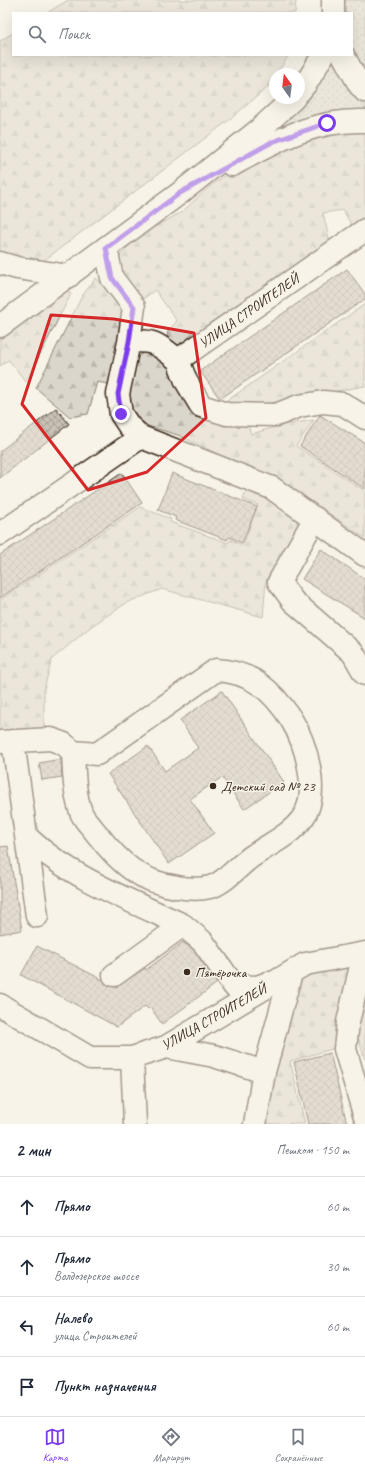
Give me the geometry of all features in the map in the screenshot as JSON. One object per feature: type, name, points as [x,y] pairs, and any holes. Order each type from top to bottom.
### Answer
[{"type":"street","points":[[305,84],[322,56]]},
{"type":"street","points":[[344,56],[359,84],[365,91]]},
{"type":"street","points":[[0,326],[180,193],[260,129],[287,104]]},
{"type":"street","points":[[180,193],[272,142],[327,123],[346,120],[365,121]]},
{"type":"street","name":"УЛИЦА СТРОИТЕЛЕЙ","points":[[178,360],[365,230]]},
{"type":"street","points":[[106,248],[112,278],[134,307],[129,342],[118,394],[121,414],[129,426],[140,437],[272,488],[365,555]]},
{"type":"street","points":[[0,263],[17,268],[69,276]]},
{"type":"street","points":[[129,342],[146,340],[159,346],[178,360],[186,381],[202,406],[227,414],[276,415],[299,406],[323,402],[343,404],[365,418]]},
{"type":"street","points":[[0,534],[140,437]]},
{"type":"street","points":[[315,518],[278,582],[293,601],[353,653],[365,674]]},
{"type":"street","points":[[37,916],[26,836],[6,741],[51,739],[64,744],[73,752],[97,754],[216,670],[233,671],[248,676],[264,688],[282,706],[298,731],[309,761],[311,803],[302,819],[288,833],[253,855],[211,887],[190,889],[166,886],[144,878],[121,862],[81,813],[74,778],[73,752]]},
{"type":"street","points":[[26,836],[38,848],[79,876],[183,925],[203,942],[234,986],[257,987],[291,973]]},
{"type":"street","points":[[114,975],[183,925]]},
{"type":"street","points":[[364,963],[348,1022],[345,1049],[365,1117]]},
{"type":"street","name":"УЛИЦА СТРОИТЕЛЕЙ","points":[[6,1013],[90,1058],[132,1058],[166,1047],[305,964],[364,963]]},
{"type":"street","points":[[255,1124],[264,1072],[291,973]]},
{"type":"street","points":[[166,1047],[214,1056],[264,1072]]},
{"type":"street","points":[[132,1058],[135,1124]]},
{"type":"highlighted area","points":[[51,315],[114,319],[194,333],[206,418],[147,472],[88,490],[22,404]]},
{"type":"green space","points":[[68,0],[296,0],[295,12],[49,12]]},
{"type":"green space","points":[[341,0],[365,0],[365,79],[353,56],[353,12],[341,12]]},
{"type":"green space","points":[[12,34],[12,56],[288,56],[280,68],[269,68],[268,87],[229,120],[42,262],[0,252],[0,41]]},
{"type":"green space","points":[[330,56],[332,56],[365,99],[365,117],[238,156],[286,104],[305,104],[305,83]]},
{"type":"green space","points":[[365,131],[365,218],[352,226],[343,210],[323,213],[330,243],[178,347],[167,338],[168,331],[177,321],[155,290],[140,301],[123,282],[118,260],[122,253],[138,236],[182,212],[208,188],[229,172],[298,132]]},
{"type":"green space","points":[[96,278],[124,308],[113,385],[97,382],[88,414],[70,417],[36,388],[82,296]]},
{"type":"green space","points":[[63,288],[71,294],[26,382],[9,360],[0,366],[0,339]]},
{"type":"green space","points":[[365,304],[365,386],[230,410],[221,405]]},
{"type":"green space","points":[[147,351],[169,361],[183,391],[185,402],[199,414],[248,425],[251,434],[282,425],[314,420],[296,446],[365,491],[365,538],[298,492],[288,490],[266,477],[178,435],[148,426],[139,419],[130,405],[125,390],[133,359]]},
{"type":"green space","points":[[255,489],[296,516],[298,531],[291,537],[266,581],[263,617],[162,589],[128,602],[93,625],[52,659],[44,689],[44,729],[0,731],[0,600],[140,507],[171,519],[170,522],[228,543],[230,540],[243,545],[258,505],[243,499],[245,493]]},
{"type":"green space","points":[[353,958],[335,1048],[290,1061],[305,1124],[264,1124],[267,1095],[294,990],[305,973]]},
{"type":"green space","points":[[365,984],[365,1059],[357,1035]]},
{"type":"building","points":[[347,269],[365,294],[365,299],[220,399],[200,371]]},
{"type":"building","points":[[56,408],[69,424],[0,478],[0,451]]},
{"type":"building","points":[[320,415],[365,443],[365,489],[300,446]]},
{"type":"building","points":[[122,473],[142,503],[0,598],[0,555]]},
{"type":"building","points":[[172,473],[257,507],[242,543],[229,537],[227,540],[175,520],[176,517],[158,510]]},
{"type":"building","points":[[321,549],[365,579],[365,618],[302,579]]},
{"type":"building","points":[[222,691],[284,782],[244,809],[222,777],[190,799],[214,833],[169,864],[108,774],[148,746],[165,771],[198,748],[180,720]]},
{"type":"building","points":[[61,759],[62,777],[42,780],[39,763]]},
{"type":"building","points":[[8,846],[22,930],[0,934],[0,847]]},
{"type":"building","points":[[183,942],[194,950],[217,983],[162,1024],[150,1007],[148,1009],[145,1006],[117,1027],[21,975],[37,946],[103,980],[109,986],[116,987],[145,968],[146,970]]},
{"type":"building","points":[[330,1053],[347,1124],[308,1124],[294,1062]]},
{"type":"place","name":"Детский сад № 23","points":[[213,786]]},
{"type":"place","name":"Пятёрочка","points":[[187,972]]},
{"type":"route","points":[[121,414],[118,394],[129,342],[134,307],[112,278],[106,248],[180,193],[272,142],[327,123]]}]
